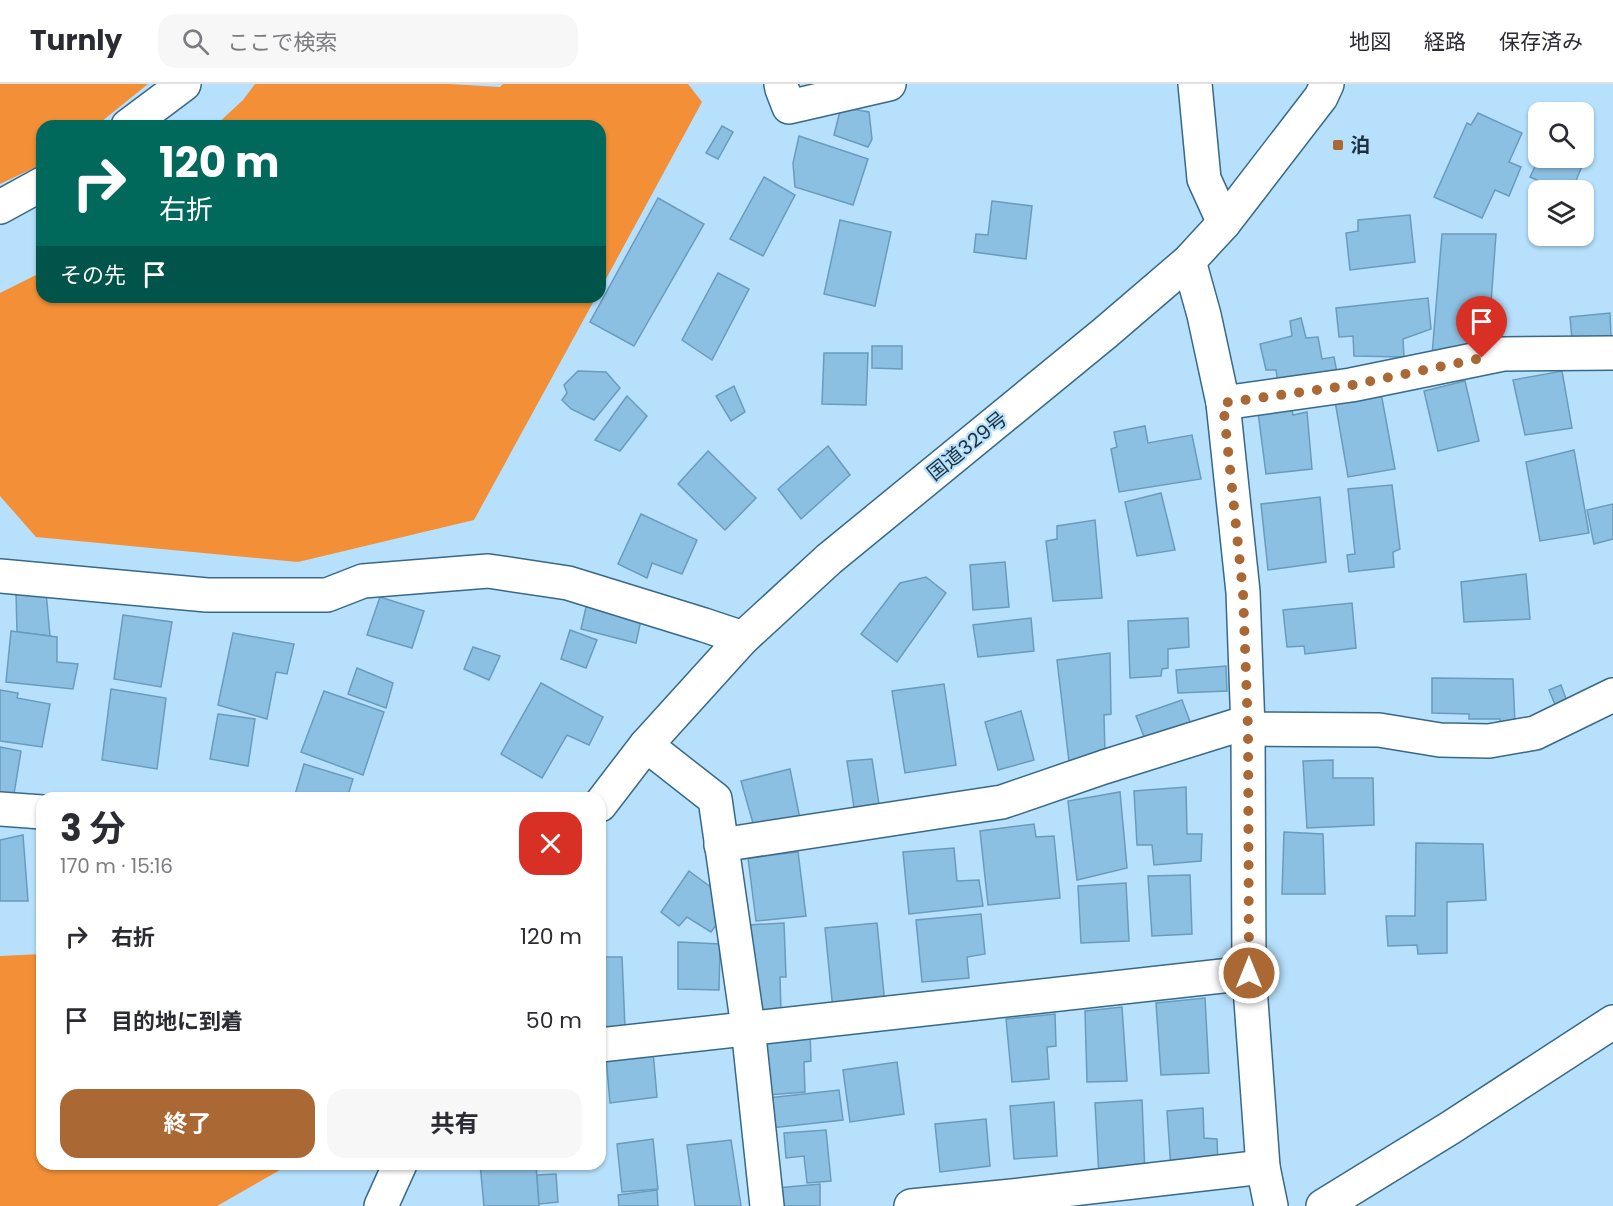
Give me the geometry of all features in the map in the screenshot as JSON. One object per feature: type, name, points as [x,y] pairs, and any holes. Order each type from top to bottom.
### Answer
[{"type":"main road","points":[[136,120],[184,84]]},
{"type":"main road","points":[[781,84],[789,107],[889,84]]},
{"type":"main road","points":[[1195,84],[1204,179],[1224,223]]},
{"type":"main road","name":"国道329号","points":[[606,797],[646,745],[743,638],[829,559],[1105,333],[1189,261],[1224,223],[1321,97],[1327,84]]},
{"type":"main road","points":[[0,207],[36,187]]},
{"type":"main road","points":[[1189,261],[1204,315],[1223,403],[1243,592],[1248,729],[1249,973],[1263,1167],[1271,1206]]},
{"type":"main road","points":[[1223,403],[1352,385],[1503,354],[1613,353]]},
{"type":"main road","points":[[0,576],[207,595],[327,595],[363,581],[488,571],[568,583],[743,638]]},
{"type":"main road","points":[[722,845],[1002,802],[1235,726],[1248,729],[1379,730],[1440,740],[1489,741],[1535,733],[1613,695]]},
{"type":"main road","points":[[646,745],[715,799],[748,1027],[767,1206]]},
{"type":"main road","points":[[0,810],[36,812]]},
{"type":"main road","points":[[606,1044],[1249,973]]},
{"type":"main road","points":[[1323,1206],[1450,1128],[1613,1022]]},
{"type":"main road","points":[[910,1206],[1263,1167]]},
{"type":"main road","points":[[381,1206],[397,1170]]},
{"type":"shaded area","points":[[0,84],[148,84],[103,120],[36,120],[36,167],[0,184]]},
{"type":"shaded area","points":[[255,84],[449,84],[500,87],[503,84],[688,84],[702,102],[606,279],[606,120],[221,120],[243,100]]},
{"type":"shaded area","points":[[36,275],[36,303],[593,303],[474,520],[298,562],[36,537],[0,496],[0,293]]},
{"type":"shaded area","points":[[36,954],[36,1170],[280,1170],[217,1206],[0,1206],[0,956]]},
{"type":"building","points":[[841,107],[869,112],[872,139],[868,147],[834,135]]},
{"type":"building","points":[[1478,113],[1522,133],[1509,162],[1521,167],[1509,196],[1495,190],[1482,218],[1434,197],[1467,123],[1471,125]]},
{"type":"building","points":[[722,126],[733,132],[718,159],[706,153]]},
{"type":"building","points":[[799,136],[868,159],[853,205],[795,187],[793,163]]},
{"type":"building","points":[[1534,168],[1581,168],[1576,180],[1537,180],[1530,177]]},
{"type":"building","points":[[764,177],[795,195],[763,256],[730,239]]},
{"type":"building","points":[[658,198],[704,224],[634,346],[590,322],[600,303],[606,303],[606,293]]},
{"type":"building","points":[[992,201],[1032,206],[1026,259],[974,252],[976,234],[988,235]]},
{"type":"building","points":[[1410,215],[1415,262],[1350,270],[1346,233],[1358,231],[1358,220]]},
{"type":"building","points":[[840,220],[891,232],[875,306],[824,294]]},
{"type":"building","points":[[1442,234],[1496,234],[1488,344],[1432,355]]},
{"type":"building","points":[[718,273],[749,289],[712,360],[682,340]]},
{"type":"building","points":[[1428,298],[1431,329],[1403,339],[1404,357],[1354,356],[1353,336],[1339,337],[1336,308]]},
{"type":"building","points":[[1610,313],[1611,338],[1572,340],[1570,317]]},
{"type":"building","points":[[1301,318],[1306,338],[1318,337],[1322,359],[1334,357],[1338,378],[1278,383],[1276,370],[1266,370],[1260,344],[1292,336],[1290,321]]},
{"type":"building","points":[[872,346],[902,346],[902,369],[872,368]]},
{"type":"building","points":[[824,353],[868,353],[866,405],[822,404]]},
{"type":"building","points":[[578,371],[606,372],[620,388],[594,420],[571,409],[562,400],[567,393],[564,385]]},
{"type":"building","points":[[1562,371],[1572,428],[1525,435],[1513,380]]},
{"type":"building","points":[[1465,381],[1479,441],[1438,451],[1424,391]]},
{"type":"building","points":[[734,386],[745,412],[731,421],[716,396]]},
{"type":"building","points":[[1381,393],[1395,469],[1348,477],[1335,401]]},
{"type":"building","points":[[627,396],[647,416],[620,451],[595,440]]},
{"type":"building","points":[[1291,405],[1293,415],[1307,412],[1312,469],[1266,474],[1258,412]]},
{"type":"building","points":[[1145,426],[1148,443],[1192,435],[1201,479],[1119,492],[1111,449],[1117,447],[1114,432]]},
{"type":"building","points":[[828,446],[850,475],[801,519],[778,489]]},
{"type":"building","points":[[1574,450],[1589,533],[1540,541],[1526,462]]},
{"type":"building","points":[[708,451],[756,498],[725,530],[678,484]]},
{"type":"building","points":[[1392,485],[1400,549],[1393,552],[1394,567],[1349,572],[1347,555],[1355,554],[1348,489]]},
{"type":"building","points":[[1161,493],[1175,550],[1137,556],[1125,502]]},
{"type":"building","points":[[1320,497],[1326,562],[1268,570],[1261,504]]},
{"type":"building","points":[[1613,504],[1613,539],[1594,544],[1587,510]]},
{"type":"building","points":[[641,514],[697,540],[682,574],[652,563],[647,578],[618,564]]},
{"type":"building","points":[[1095,520],[1102,598],[1053,601],[1046,541],[1057,539],[1057,526]]},
{"type":"building","points":[[1005,562],[1009,607],[973,610],[970,565]]},
{"type":"building","points":[[1526,574],[1530,619],[1464,622],[1461,582]]},
{"type":"building","points":[[926,577],[946,593],[897,662],[861,634],[900,583]]},
{"type":"building","points":[[16,592],[46,592],[50,636],[17,632]]},
{"type":"building","points":[[380,597],[424,611],[412,648],[367,635]]},
{"type":"building","points":[[587,603],[642,615],[636,643],[581,629]]},
{"type":"building","points":[[1352,603],[1356,648],[1305,654],[1304,646],[1287,647],[1283,610]]},
{"type":"building","points":[[123,615],[172,622],[161,687],[114,679]]},
{"type":"building","points":[[1031,618],[1034,651],[978,657],[973,625]]},
{"type":"building","points":[[1188,618],[1189,647],[1168,649],[1168,668],[1162,669],[1161,676],[1130,678],[1128,621]]},
{"type":"building","points":[[570,630],[597,640],[586,668],[561,659]]},
{"type":"building","points":[[11,631],[57,637],[57,662],[78,664],[73,689],[6,682]]},
{"type":"building","points":[[233,633],[294,644],[287,674],[276,672],[267,719],[218,705]]},
{"type":"building","points":[[473,647],[500,656],[489,680],[464,669]]},
{"type":"building","points":[[1110,653],[1111,714],[1104,715],[1105,756],[1069,762],[1057,660]]},
{"type":"building","points":[[1226,666],[1227,691],[1178,693],[1176,670]]},
{"type":"building","points":[[357,668],[393,683],[386,708],[348,694]]},
{"type":"building","points":[[1432,678],[1513,679],[1515,724],[1500,726],[1500,719],[1469,719],[1469,714],[1432,713]]},
{"type":"building","points":[[541,683],[603,717],[589,745],[567,735],[542,778],[501,754]]},
{"type":"building","points":[[944,684],[956,765],[905,773],[892,691]]},
{"type":"building","points":[[1561,685],[1569,707],[1558,712],[1549,690]]},
{"type":"building","points":[[111,689],[166,698],[157,769],[102,760]]},
{"type":"building","points":[[0,690],[18,693],[17,698],[50,704],[42,747],[0,741]]},
{"type":"building","points":[[324,691],[384,712],[363,775],[301,752]]},
{"type":"building","points":[[1182,700],[1193,730],[1148,747],[1136,716]]},
{"type":"building","points":[[1021,711],[1034,760],[998,770],[985,722]]},
{"type":"building","points":[[218,714],[255,719],[248,766],[210,759]]},
{"type":"building","points":[[0,747],[21,751],[13,800],[0,798]]},
{"type":"building","points":[[872,759],[880,811],[855,814],[847,761]]},
{"type":"building","points":[[1333,760],[1333,778],[1373,778],[1374,825],[1307,828],[1303,761]]},
{"type":"building","points":[[304,764],[353,779],[349,792],[296,792]]},
{"type":"building","points":[[790,769],[800,819],[755,830],[741,781]]},
{"type":"building","points":[[1186,787],[1187,834],[1202,834],[1201,861],[1154,865],[1152,845],[1137,845],[1134,791]]},
{"type":"building","points":[[1120,792],[1127,868],[1077,880],[1068,801]]},
{"type":"building","points":[[1034,824],[1036,837],[1054,836],[1060,898],[988,905],[980,831]]},
{"type":"building","points":[[1284,832],[1323,834],[1325,894],[1282,894]]},
{"type":"building","points":[[23,835],[28,901],[0,901],[0,840]]},
{"type":"building","points":[[1416,843],[1483,844],[1486,900],[1447,902],[1447,953],[1418,954],[1417,945],[1388,946],[1386,916],[1415,916]]},
{"type":"building","points":[[954,848],[957,881],[979,880],[983,906],[909,914],[903,852]]},
{"type":"building","points":[[798,852],[806,916],[756,921],[748,858]]},
{"type":"building","points":[[689,871],[727,899],[725,913],[711,932],[687,917],[679,926],[661,912]]},
{"type":"building","points":[[1190,875],[1192,934],[1152,936],[1148,876]]},
{"type":"building","points":[[1126,883],[1129,941],[1081,943],[1078,886]]},
{"type":"building","points":[[981,914],[985,954],[967,957],[969,978],[922,982],[916,920]]},
{"type":"building","points":[[784,923],[786,977],[780,977],[781,1013],[757,1016],[748,925]]},
{"type":"building","points":[[877,923],[885,1005],[833,1010],[825,928]]},
{"type":"building","points":[[678,942],[720,944],[719,990],[678,989]]},
{"type":"building","points":[[606,957],[622,957],[625,1028],[606,1029]]},
{"type":"building","points":[[1205,998],[1209,1073],[1161,1075],[1156,1003]]},
{"type":"building","points":[[1122,1007],[1127,1081],[1087,1082],[1085,1011]]},
{"type":"building","points":[[1055,1014],[1056,1046],[1047,1047],[1049,1079],[1012,1082],[1006,1019]]},
{"type":"building","points":[[810,1032],[811,1061],[804,1062],[805,1092],[768,1095],[763,1037]]},
{"type":"building","points":[[653,1051],[657,1097],[610,1103],[606,1057]]},
{"type":"building","points":[[897,1062],[904,1114],[850,1122],[843,1070]]},
{"type":"building","points":[[839,1090],[843,1120],[771,1128],[768,1098]]},
{"type":"building","points":[[1142,1100],[1145,1175],[1099,1177],[1095,1103]]},
{"type":"building","points":[[1054,1102],[1057,1156],[1014,1159],[1010,1106]]},
{"type":"building","points":[[1203,1108],[1204,1138],[1217,1139],[1218,1165],[1171,1170],[1167,1111]]},
{"type":"building","points":[[986,1119],[990,1166],[940,1172],[935,1124]]},
{"type":"building","points":[[826,1130],[831,1181],[807,1183],[804,1156],[786,1158],[784,1133]]},
{"type":"building","points":[[653,1139],[658,1189],[622,1192],[617,1144]]},
{"type":"building","points":[[731,1140],[741,1206],[695,1206],[687,1145]]},
{"type":"building","points":[[481,1170],[536,1170],[539,1206],[484,1206]]},
{"type":"building","points":[[556,1174],[558,1202],[539,1204],[537,1175]]},
{"type":"building","points":[[820,1184],[820,1206],[778,1206],[777,1188]]},
{"type":"building","points":[[657,1190],[658,1206],[619,1206],[618,1195]]},
{"type":"place","name":"泊","points":[[1338,145]]},
{"type":"route","points":[[1249,973],[1248,729],[1243,592],[1223,403],[1352,385],[1482,358]]}]
